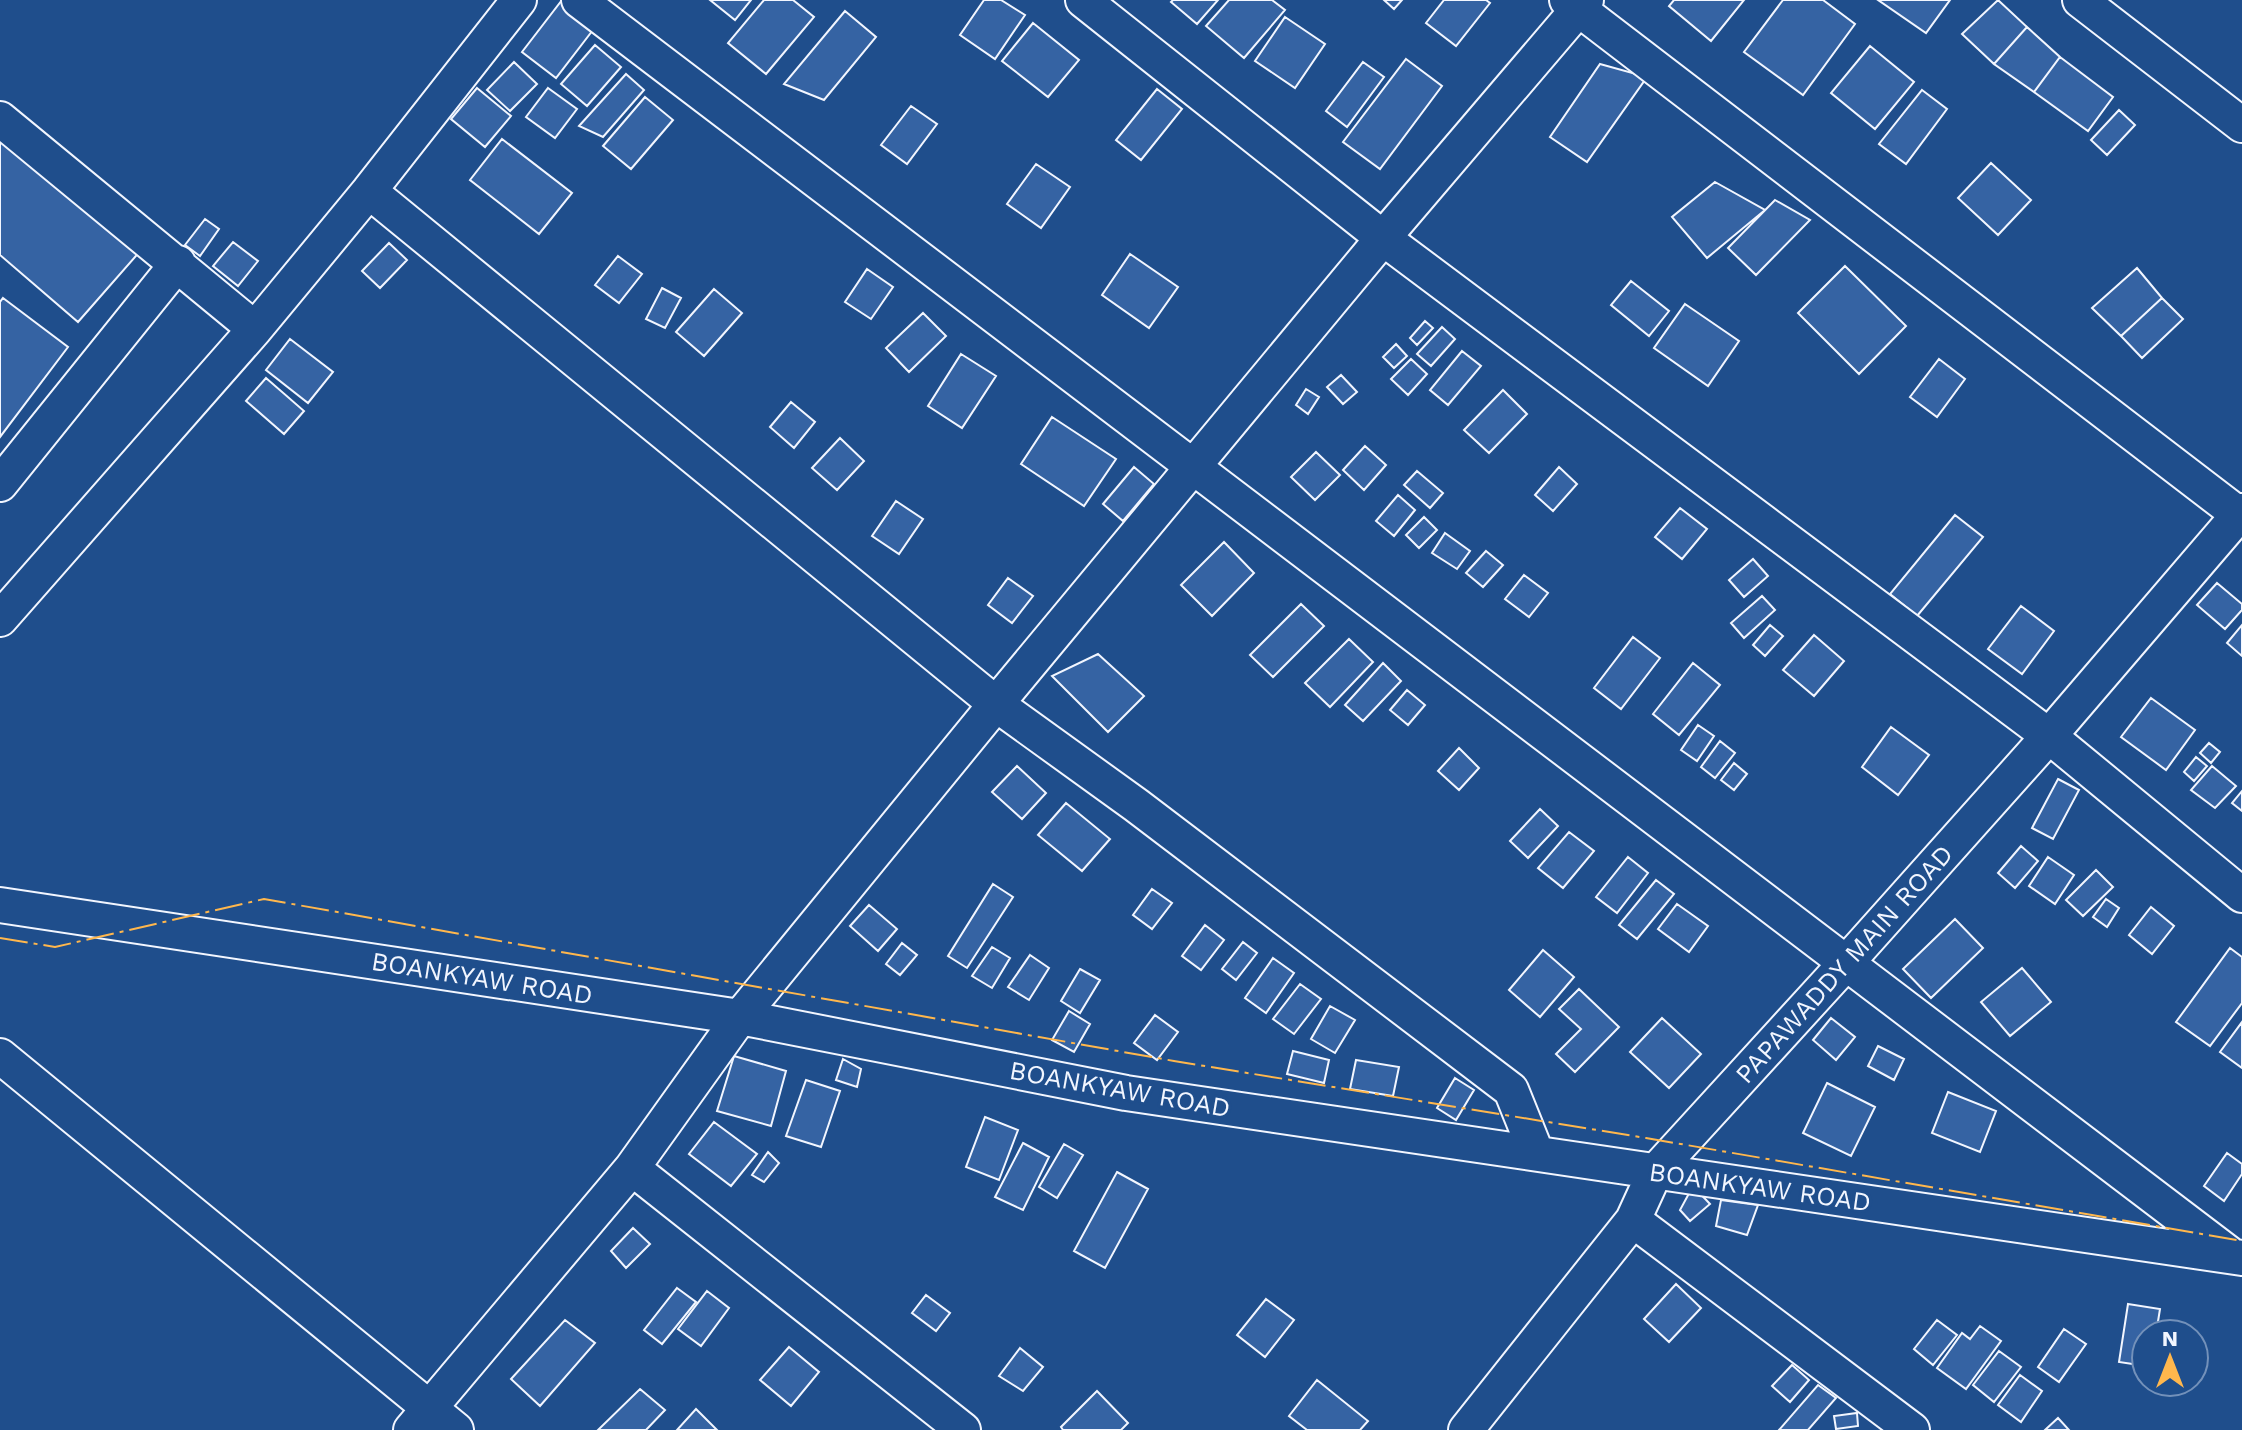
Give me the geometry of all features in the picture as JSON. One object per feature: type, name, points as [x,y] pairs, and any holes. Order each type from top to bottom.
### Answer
[{"type":"street","points":[[0,619],[255,329],[369,191],[519,0]]},
{"type":"street","points":[[579,0],[1192,468],[2237,1257]]},
{"type":"street","points":[[1083,0],[1383,238],[2049,736],[2242,895]]},
{"type":"street","points":[[2080,0],[2242,125]]},
{"type":"street","points":[[421,1419],[632,1168],[740,1017],[1383,238],[1477,131],[1577,3],[2241,514]]},
{"type":"street","points":[[0,119],[255,329]]},
{"type":"street","points":[[369,191],[996,704],[1136,805],[1511,1090],[1536,1152]]},
{"type":"street","points":[[0,484],[178,263]]},
{"type":"street","name":"PAPAWADDY MAIN ROAD","points":[[1471,1428],[1633,1220],[1655,1172],[2049,736],[2241,514]]},
{"type":"street","name":"BOANKYAW ROAD","points":[[0,905],[740,1017],[1126,1093],[2237,1257]]},
{"type":"street","points":[[0,1056],[421,1419],[456,1430]]},
{"type":"street","points":[[632,1168],[963,1430]]},
{"type":"street","points":[[1633,1220],[1912,1430]]},
{"type":"building","points":[[562,0],[596,26],[556,78],[522,52]]},
{"type":"building","points":[[710,0],[751,0],[735,20]]},
{"type":"building","points":[[764,0],[793,0],[814,17],[766,74],[728,43]]},
{"type":"building","points":[[984,0],[1001,0],[1025,15],[995,59],[960,35]]},
{"type":"building","points":[[1218,0],[1197,24],[1171,2]]},
{"type":"building","points":[[1229,0],[1272,0],[1285,10],[1244,58],[1206,26]]},
{"type":"building","points":[[1384,0],[1402,0],[1394,9]]},
{"type":"building","points":[[1444,0],[1486,0],[1490,3],[1456,46],[1426,23]]},
{"type":"building","points":[[1674,0],[1744,0],[1711,41],[1669,6]]},
{"type":"building","points":[[1783,0],[1823,0],[1855,24],[1803,95],[1744,52]]},
{"type":"building","points":[[1878,0],[1950,0],[1926,33]]},
{"type":"building","points":[[1998,0],[2027,27],[1994,64],[1962,34]]},
{"type":"building","points":[[845,11],[876,37],[824,100],[784,84]]},
{"type":"building","points":[[1285,17],[1325,44],[1295,88],[1255,61]]},
{"type":"building","points":[[1033,23],[1079,60],[1048,97],[1002,61]]},
{"type":"building","points":[[2027,27],[2060,57],[2034,92],[1994,64]]},
{"type":"building","points":[[595,45],[621,67],[587,106],[561,84]]},
{"type":"building","points":[[1870,46],[1914,82],[1875,129],[1831,93]]},
{"type":"building","points":[[2060,57],[2113,97],[2088,131],[2034,92]]},
{"type":"building","points":[[1406,59],[1442,86],[1380,169],[1343,142]]},
{"type":"building","points":[[514,62],[537,84],[510,111],[487,90]]},
{"type":"building","points":[[1363,62],[1384,77],[1347,127],[1326,111]]},
{"type":"building","points":[[1600,64],[1647,77],[1587,162],[1550,137]]},
{"type":"building","points":[[626,74],[644,90],[603,137],[579,126]]},
{"type":"building","points":[[477,88],[511,116],[485,147],[451,119]]},
{"type":"building","points":[[548,88],[577,109],[555,138],[526,117]]},
{"type":"building","points":[[1157,89],[1182,109],[1141,160],[1116,140]]},
{"type":"building","points":[[1922,90],[1947,109],[1906,164],[1879,144]]},
{"type":"building","points":[[645,97],[673,120],[631,169],[603,146]]},
{"type":"building","points":[[911,106],[937,124],[907,164],[881,145]]},
{"type":"building","points":[[2119,110],[2135,125],[2107,155],[2091,140]]},
{"type":"building","points":[[0,127],[142,249],[78,322],[0,255]]},
{"type":"building","points":[[502,139],[572,193],[539,234],[470,180]]},
{"type":"building","points":[[1991,163],[2031,200],[1998,235],[1958,198]]},
{"type":"building","points":[[1036,164],[1070,187],[1041,228],[1007,204]]},
{"type":"building","points":[[1715,182],[1765,210],[1707,258],[1672,217]]},
{"type":"building","points":[[1775,200],[1810,220],[1756,275],[1728,248]]},
{"type":"building","points":[[205,219],[219,229],[200,256],[185,245]]},
{"type":"building","points":[[233,242],[258,261],[238,286],[213,266]]},
{"type":"building","points":[[389,243],[407,260],[380,288],[362,271]]},
{"type":"building","points":[[1130,254],[1178,287],[1149,328],[1102,295]]},
{"type":"building","points":[[618,256],[642,274],[619,303],[595,285]]},
{"type":"building","points":[[1845,266],[1906,326],[1859,374],[1798,313]]},
{"type":"building","points":[[2137,268],[2162,298],[2121,336],[2092,308]]},
{"type":"building","points":[[867,269],[893,287],[871,319],[845,302]]},
{"type":"building","points":[[1631,281],[1669,311],[1649,336],[1611,305]]},
{"type":"building","points":[[662,288],[681,298],[665,328],[646,319]]},
{"type":"building","points":[[714,289],[742,313],[704,356],[676,332]]},
{"type":"building","points":[[3,298],[68,347],[0,437],[0,302]]},
{"type":"building","points":[[2162,298],[2183,319],[2142,358],[2121,336]]},
{"type":"building","points":[[1685,304],[1739,341],[1708,386],[1654,348]]},
{"type":"building","points":[[923,313],[946,336],[909,372],[886,348]]},
{"type":"building","points":[[1425,321],[1433,328],[1417,345],[1410,338]]},
{"type":"building","points":[[1442,327],[1455,339],[1431,366],[1417,354]]},
{"type":"building","points":[[290,339],[333,372],[308,403],[266,370]]},
{"type":"building","points":[[1396,344],[1407,356],[1394,368],[1383,357]]},
{"type":"building","points":[[1462,351],[1481,366],[1448,405],[1430,390]]},
{"type":"building","points":[[961,354],[996,376],[962,428],[928,406]]},
{"type":"building","points":[[1411,359],[1427,374],[1408,395],[1391,379]]},
{"type":"building","points":[[1939,359],[1965,379],[1937,417],[1910,397]]},
{"type":"building","points":[[1341,375],[1357,392],[1343,404],[1327,387]]},
{"type":"building","points":[[266,378],[304,411],[284,434],[246,401]]},
{"type":"building","points":[[1306,389],[1319,397],[1308,414],[1296,405]]},
{"type":"building","points":[[1503,390],[1527,414],[1489,453],[1464,430]]},
{"type":"building","points":[[791,402],[815,422],[794,448],[770,427]]},
{"type":"building","points":[[1052,417],[1116,459],[1084,506],[1021,464]]},
{"type":"building","points":[[840,438],[864,461],[837,490],[812,468]]},
{"type":"building","points":[[1365,446],[1386,465],[1364,490],[1343,470]]},
{"type":"building","points":[[1316,452],[1340,475],[1315,500],[1291,477]]},
{"type":"building","points":[[1134,467],[1154,484],[1123,521],[1103,504]]},
{"type":"building","points":[[1559,467],[1577,484],[1553,511],[1535,495]]},
{"type":"building","points":[[1417,471],[1443,493],[1430,508],[1404,485]]},
{"type":"building","points":[[1398,495],[1415,510],[1394,536],[1376,521]]},
{"type":"building","points":[[896,501],[923,519],[899,554],[872,536]]},
{"type":"building","points":[[1680,508],[1707,529],[1682,559],[1655,537]]},
{"type":"building","points":[[1955,515],[1983,537],[1917,616],[1890,594]]},
{"type":"building","points":[[1424,517],[1437,530],[1419,548],[1406,535]]},
{"type":"building","points":[[1445,533],[1470,551],[1457,569],[1432,553]]},
{"type":"building","points":[[1224,542],[1254,573],[1212,616],[1181,585]]},
{"type":"building","points":[[1486,551],[1503,565],[1483,587],[1466,573]]},
{"type":"building","points":[[1753,559],[1768,576],[1744,597],[1729,580]]},
{"type":"building","points":[[1524,575],[1548,593],[1529,617],[1505,599]]},
{"type":"building","points":[[1008,578],[1033,596],[1012,623],[988,605]]},
{"type":"building","points":[[2217,583],[2242,604],[2242,610],[2225,629],[2197,605]]},
{"type":"building","points":[[1762,596],[1775,610],[1744,638],[1731,623]]},
{"type":"building","points":[[1301,604],[1324,626],[1273,677],[1250,655]]},
{"type":"building","points":[[2021,606],[2054,631],[2022,674],[1988,649]]},
{"type":"building","points":[[1770,625],[1783,636],[1765,656],[1753,645]]},
{"type":"building","points":[[2242,625],[2242,656],[2227,643]]},
{"type":"building","points":[[1814,635],[1844,661],[1814,696],[1783,670]]},
{"type":"building","points":[[1633,637],[1660,658],[1621,709],[1594,688]]},
{"type":"building","points":[[1349,639],[1373,662],[1330,707],[1305,683]]},
{"type":"building","points":[[1098,654],[1144,696],[1108,732],[1052,676]]},
{"type":"building","points":[[1383,663],[1401,681],[1363,721],[1345,705]]},
{"type":"building","points":[[1693,663],[1720,685],[1679,735],[1653,714]]},
{"type":"building","points":[[1407,690],[1425,705],[1408,725],[1390,710]]},
{"type":"building","points":[[2151,698],[2195,730],[2166,770],[2121,737]]},
{"type":"building","points":[[1698,725],[1714,736],[1697,761],[1681,750]]},
{"type":"building","points":[[1891,727],[1929,755],[1898,795],[1862,767]]},
{"type":"building","points":[[1720,741],[1735,753],[1715,778],[1701,767]]},
{"type":"building","points":[[2209,743],[2220,752],[2211,763],[2200,753]]},
{"type":"building","points":[[1459,748],[1479,768],[1459,790],[1438,771]]},
{"type":"building","points":[[2196,757],[2207,766],[2194,781],[2184,772]]},
{"type":"building","points":[[1734,763],[1747,774],[1734,790],[1721,780]]},
{"type":"building","points":[[1017,766],[1046,793],[1022,819],[992,792]]},
{"type":"building","points":[[2212,766],[2236,786],[2215,808],[2191,790]]},
{"type":"building","points":[[2058,779],[2079,790],[2053,839],[2032,828]]},
{"type":"building","points":[[2242,791],[2242,811],[2232,803]]},
{"type":"building","points":[[1066,803],[1110,839],[1082,871],[1038,835]]},
{"type":"building","points":[[1540,809],[1558,826],[1528,858],[1510,841]]},
{"type":"building","points":[[1569,832],[1594,851],[1563,888],[1538,868]]},
{"type":"building","points":[[2021,846],[2038,861],[2015,888],[1998,873]]},
{"type":"building","points":[[1628,857],[1648,873],[1617,913],[1596,897]]},
{"type":"building","points":[[2048,857],[2074,875],[2055,904],[2029,886]]},
{"type":"building","points":[[2096,870],[2113,887],[2083,916],[2066,900]]},
{"type":"building","points":[[1656,880],[1674,894],[1637,939],[1619,925]]},
{"type":"building","points":[[993,884],[1013,897],[967,968],[948,956]]},
{"type":"building","points":[[1152,889],[1172,903],[1152,929],[1133,915]]},
{"type":"building","points":[[2106,899],[2119,908],[2107,927],[2093,917]]},
{"type":"building","points":[[1677,904],[1708,926],[1689,952],[1658,929]]},
{"type":"building","points":[[869,905],[897,929],[878,951],[850,926]]},
{"type":"building","points":[[2151,907],[2174,926],[2152,954],[2129,935]]},
{"type":"building","points":[[1955,919],[1983,948],[1931,998],[1903,969]]},
{"type":"building","points":[[1205,925],[1224,940],[1201,970],[1182,956]]},
{"type":"building","points":[[1243,942],[1257,953],[1236,980],[1222,969]]},
{"type":"building","points":[[902,943],[917,955],[900,975],[886,964]]},
{"type":"building","points":[[992,947],[1010,958],[992,988],[972,976]]},
{"type":"building","points":[[2230,948],[2242,957],[2242,1003],[2210,1046],[2176,1022]]},
{"type":"building","points":[[1543,950],[1574,977],[1540,1017],[1509,990]]},
{"type":"building","points":[[1030,955],[1049,968],[1029,1000],[1008,987]]},
{"type":"building","points":[[1273,958],[1294,973],[1266,1013],[1245,998]]},
{"type":"building","points":[[2022,968],[2051,1002],[2010,1036],[1981,1002]]},
{"type":"building","points":[[1080,969],[1100,980],[1080,1013],[1061,1001]]},
{"type":"building","points":[[1300,984],[1321,999],[1294,1034],[1273,1019]]},
{"type":"building","points":[[1579,989],[1619,1027],[1575,1072],[1556,1054],[1581,1029],[1559,1009]]},
{"type":"building","points":[[1330,1006],[1355,1020],[1335,1053],[1311,1039]]},
{"type":"building","points":[[1069,1011],[1090,1024],[1074,1052],[1052,1040]]},
{"type":"building","points":[[1155,1015],[1178,1032],[1157,1060],[1134,1043]]},
{"type":"building","points":[[1662,1018],[1701,1054],[1669,1088],[1630,1052]]},
{"type":"building","points":[[1831,1018],[1855,1037],[1836,1060],[1813,1040]]},
{"type":"building","points":[[2242,1022],[2242,1068],[2220,1052]]},
{"type":"building","points":[[1878,1046],[1904,1059],[1894,1080],[1868,1066]]},
{"type":"building","points":[[1293,1051],[1329,1060],[1324,1083],[1287,1074]]},
{"type":"building","points":[[734,1056],[786,1071],[771,1126],[717,1111]]},
{"type":"building","points":[[843,1059],[861,1069],[857,1087],[836,1080]]},
{"type":"building","points":[[1356,1060],[1399,1067],[1393,1096],[1350,1089]]},
{"type":"building","points":[[1455,1078],[1474,1090],[1456,1120],[1437,1108]]},
{"type":"building","points":[[806,1080],[840,1091],[821,1147],[786,1136]]},
{"type":"building","points":[[1827,1083],[1875,1107],[1851,1156],[1803,1133]]},
{"type":"building","points":[[1948,1092],[1996,1111],[1980,1152],[1932,1133]]},
{"type":"building","points":[[985,1117],[1018,1130],[999,1180],[966,1167]]},
{"type":"building","points":[[714,1122],[757,1154],[731,1186],[689,1154]]},
{"type":"building","points":[[1023,1143],[1049,1157],[1023,1210],[995,1197]]},
{"type":"building","points":[[1064,1144],[1083,1155],[1057,1198],[1039,1187]]},
{"type":"building","points":[[768,1152],[779,1163],[764,1182],[752,1175]]},
{"type":"building","points":[[2227,1153],[2242,1164],[2242,1174],[2224,1201],[2204,1186]]},
{"type":"building","points":[[1117,1172],[1148,1189],[1105,1268],[1074,1251]]},
{"type":"building","points":[[1693,1186],[1710,1204],[1690,1221],[1680,1210]]},
{"type":"building","points":[[1721,1200],[1758,1205],[1747,1235],[1716,1226]]},
{"type":"building","points":[[633,1228],[650,1244],[626,1268],[611,1251]]},
{"type":"building","points":[[1676,1284],[1701,1308],[1669,1342],[1644,1319]]},
{"type":"building","points":[[677,1288],[696,1302],[662,1344],[644,1330]]},
{"type":"building","points":[[707,1291],[729,1308],[701,1346],[678,1329]]},
{"type":"building","points":[[926,1295],[950,1313],[936,1331],[912,1313]]},
{"type":"building","points":[[1266,1299],[1294,1320],[1265,1357],[1237,1335]]},
{"type":"building","points":[[2128,1304],[2160,1309],[2159,1318],[2130,1318],[2130,1364],[2119,1362]]},
{"type":"building","points":[[565,1320],[595,1343],[540,1406],[511,1379]]},
{"type":"building","points":[[1937,1320],[1957,1335],[1933,1365],[1914,1349]]},
{"type":"building","points":[[1980,1326],[2001,1341],[1966,1389],[1937,1368],[1962,1333],[1970,1339]]},
{"type":"building","points":[[2064,1329],[2086,1344],[2059,1382],[2038,1367]]},
{"type":"building","points":[[789,1347],[819,1372],[791,1406],[760,1380]]},
{"type":"building","points":[[1020,1348],[1043,1367],[1023,1391],[999,1376]]},
{"type":"building","points":[[1999,1351],[2021,1367],[1994,1402],[1973,1385]]},
{"type":"building","points":[[1792,1365],[1809,1380],[1790,1402],[1772,1386]]},
{"type":"building","points":[[2020,1375],[2042,1391],[2021,1422],[1998,1405]]},
{"type":"building","points":[[1317,1380],[1368,1421],[1360,1430],[1307,1430],[1289,1416]]},
{"type":"building","points":[[1818,1385],[1836,1398],[1808,1430],[1779,1430]]},
{"type":"building","points":[[640,1389],[665,1410],[646,1430],[598,1430]]},
{"type":"building","points":[[1097,1391],[1128,1423],[1121,1430],[1063,1430],[1061,1427]]},
{"type":"building","points":[[696,1409],[717,1430],[677,1430]]},
{"type":"building","points":[[1857,1413],[1858,1426],[1836,1429],[1834,1416]]},
{"type":"building","points":[[2058,1418],[2069,1430],[2045,1430]]},
{"type":"power","points":[[0,938],[55,947],[264,899],[1174,1061],[1646,1138],[2242,1241]]}]
